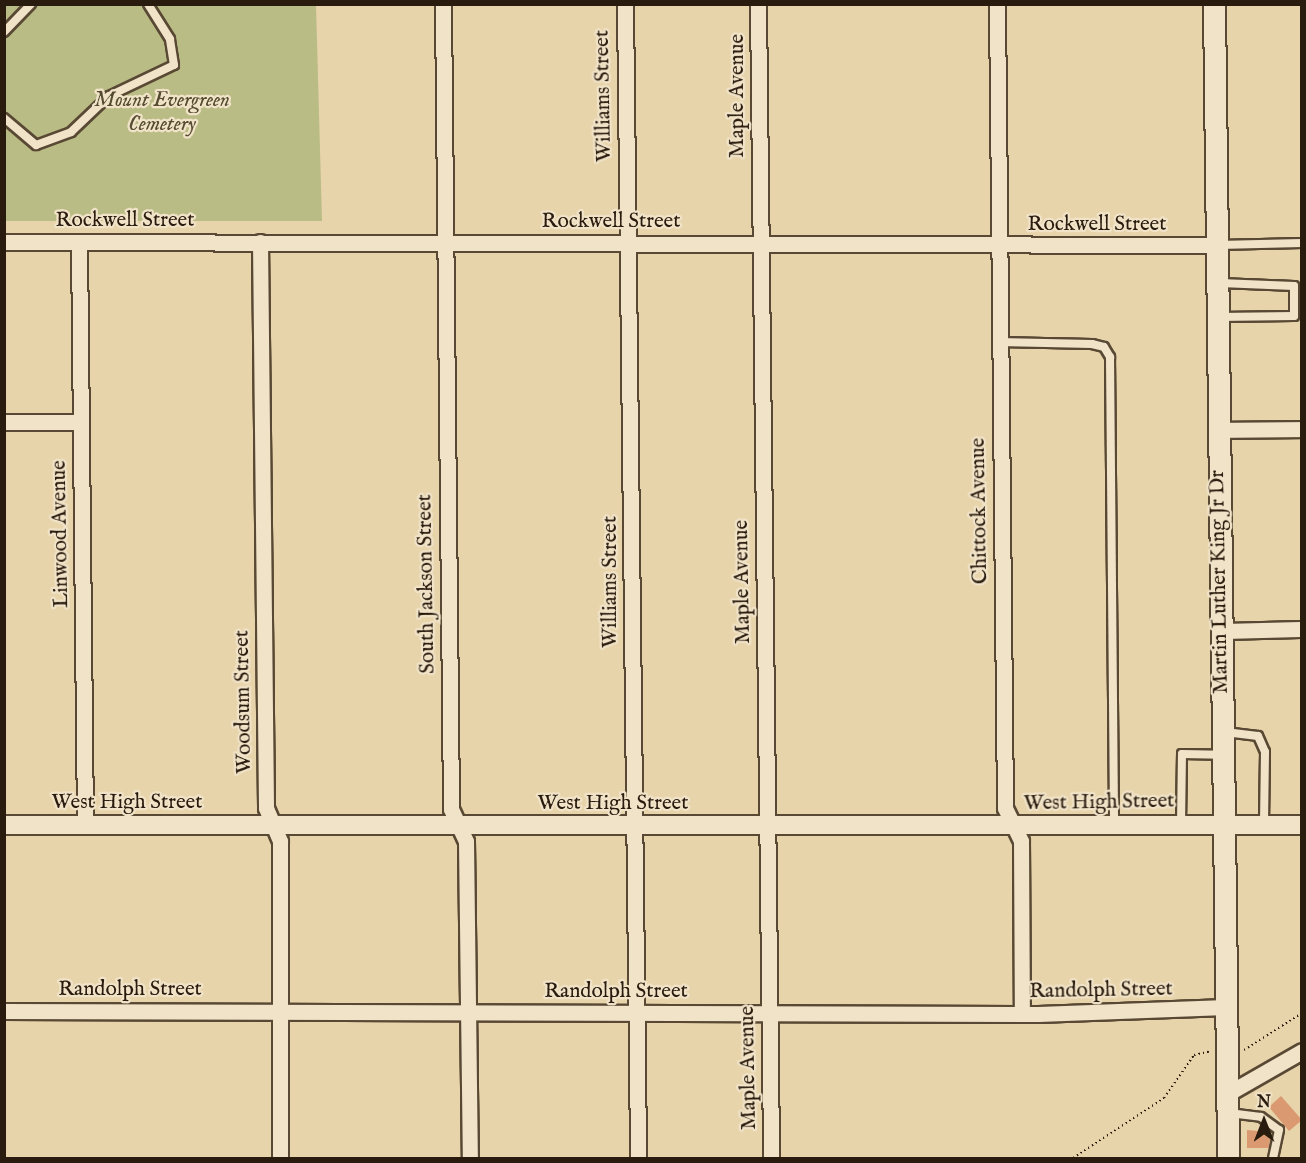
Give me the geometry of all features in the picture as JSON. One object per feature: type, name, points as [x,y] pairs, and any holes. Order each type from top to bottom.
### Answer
[{"type":"main road","name":"Martin Luther King Jr Dr","points":[[1214,4],[1221,755],[1228,1158]]},
{"type":"street","name":"South Jackson Street","points":[[442,4],[452,809],[466,841],[470,1158]]},
{"type":"street","name":"Williams Street","points":[[625,4],[638,1158]]},
{"type":"street","name":"Maple Avenue","points":[[758,4],[771,1158]]},
{"type":"street","name":"Chittock Avenue","points":[[997,4],[1005,808],[1012,827],[1021,841],[1022,1014]]},
{"type":"street","name":"Rockwell Street","points":[[4,242],[999,246],[1217,244]]},
{"type":"street","name":"Linwood Avenue","points":[[80,242],[85,825]]},
{"type":"street","name":"Woodsum Street","points":[[260,242],[266,808],[280,841],[280,1158]]},
{"type":"street","points":[[4,422],[80,422]]},
{"type":"street","points":[[1218,430],[1302,429]]},
{"type":"street","points":[[1221,631],[1302,629]]},
{"type":"street","name":"West High Street","points":[[4,825],[1012,827],[1302,825]]},
{"type":"street","name":"Randolph Street","points":[[4,1011],[1022,1014],[1226,1006]]},
{"type":"street","points":[[1227,1103],[1302,1051]]},
{"type":"lane","points":[[4,32],[31,4]]},
{"type":"lane","points":[[4,118],[36,145],[71,132],[109,96],[174,65],[170,39],[148,4]]},
{"type":"lane","points":[[1217,244],[1302,243]]},
{"type":"lane","points":[[1217,284],[1294,286],[1294,316],[1218,317]]},
{"type":"lane","points":[[999,342],[1092,344],[1104,347],[1110,357],[1114,826]]},
{"type":"lane","points":[[1221,731],[1258,736],[1261,744],[1264,827]]},
{"type":"lane","points":[[1181,825],[1182,754],[1221,755]]},
{"type":"lane","points":[[1227,1103],[1261,1117],[1279,1130],[1274,1158]]},
{"type":"path","points":[[1242,1052],[1302,1013]]},
{"type":"path","points":[[1073,1158],[1164,1098],[1194,1055],[1207,1052]]},
{"type":"green space","name":"Mount Evergreen Cemetery","points":[[5,5],[316,5],[322,221],[5,221]]},
{"type":"building","points":[[1281,1096],[1302,1120],[1289,1131],[1269,1107]]},
{"type":"building","points":[[1247,1130],[1271,1132],[1269,1148],[1247,1148]]}]
